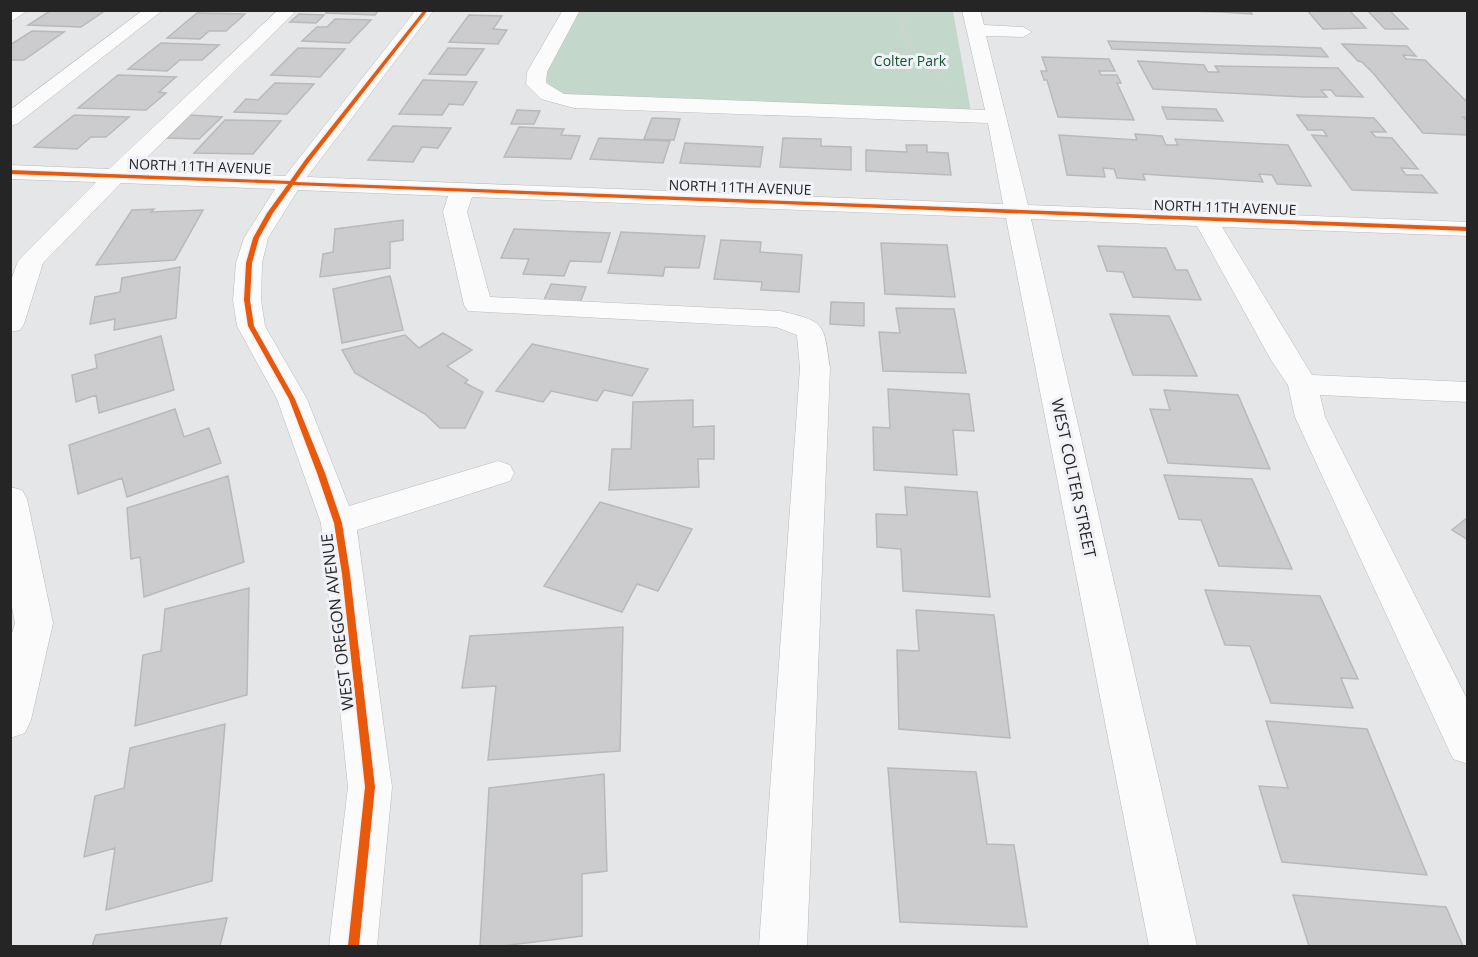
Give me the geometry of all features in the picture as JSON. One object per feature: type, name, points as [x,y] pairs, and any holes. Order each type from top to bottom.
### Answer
[{"type":"street","points":[[10,17],[21,10]]},
{"type":"street","points":[[10,120],[155,10]]},
{"type":"street","points":[[10,324],[31,261],[116,176],[290,10]]},
{"type":"street","name":"WEST OREGON AVENUE","points":[[352,946],[370,787],[338,523],[292,399],[251,326],[247,300],[249,263],[256,238],[292,183],[426,10]]},
{"type":"street","points":[[572,10],[537,72],[536,84],[544,93],[555,99],[574,102],[983,116]]},
{"type":"street","points":[[974,20],[1023,32]]},
{"type":"street","name":"WEST COLTER STREET","points":[[974,20],[983,116],[1016,211],[1173,946]]},
{"type":"street","name":"NORTH 11TH AVENUE","points":[[10,172],[1467,229]]},
{"type":"street","points":[[462,190],[455,212],[478,305],[780,319],[810,330],[815,368],[783,946]]},
{"type":"street","points":[[1206,220],[1287,360],[1304,384],[1310,417],[1467,745]]},
{"type":"street","points":[[1304,384],[1467,392]]},
{"type":"street","name":"WEST OREGON AVENUE","points":[[338,523],[498,473]]},
{"type":"street","points":[[10,499],[34,623],[10,720]]},
{"type":"path","points":[[907,10],[902,30],[906,41],[967,107],[983,116]]},
{"type":"green space","name":"Colter Park","points":[[577,11],[953,11],[971,112],[576,98],[557,91],[544,76]]},
{"type":"building","points":[[106,10],[81,27],[28,25],[50,11]]},
{"type":"building","points":[[329,10],[379,10],[375,15],[326,13]]},
{"type":"building","points":[[1153,10],[1249,10],[1252,14],[1221,12]]},
{"type":"building","points":[[1307,10],[1349,10],[1366,28],[1323,29]]},
{"type":"building","points":[[1367,10],[1389,10],[1408,29],[1385,29]]},
{"type":"building","points":[[197,13],[245,14],[226,31],[209,31],[200,39],[167,38]]},
{"type":"building","points":[[299,14],[324,15],[316,23],[290,22]]},
{"type":"building","points":[[469,15],[502,16],[493,29],[507,30],[498,44],[449,42]]},
{"type":"building","points":[[335,19],[371,20],[349,43],[302,41],[317,27],[327,27]]},
{"type":"building","points":[[32,31],[64,32],[24,60],[10,60],[10,45]]},
{"type":"building","points":[[1108,41],[1321,48],[1328,57],[1112,49]]},
{"type":"building","points":[[161,43],[219,45],[202,60],[180,60],[167,71],[128,69]]},
{"type":"building","points":[[1342,44],[1407,46],[1416,56],[1403,55],[1406,59],[1425,60],[1468,103],[1468,118],[1463,117],[1468,122],[1468,135],[1423,133],[1373,73]]},
{"type":"building","points":[[298,48],[345,49],[320,77],[271,75]]},
{"type":"building","points":[[448,48],[484,49],[466,75],[429,74]]},
{"type":"building","points":[[1042,57],[1109,59],[1115,71],[1099,71],[1101,75],[1117,75],[1121,83],[1117,83],[1134,120],[1058,117],[1047,80],[1044,80],[1041,71],[1047,71]]},
{"type":"building","points":[[1138,61],[1204,65],[1208,72],[1219,72],[1215,66],[1338,68],[1363,97],[1336,96],[1331,90],[1321,90],[1327,97],[1304,97],[1153,89]]},
{"type":"building","points":[[118,75],[176,77],[159,92],[166,93],[146,110],[78,108]]},
{"type":"building","points":[[423,80],[477,82],[463,105],[449,104],[442,115],[399,114]]},
{"type":"building","points":[[275,83],[314,84],[287,114],[234,112],[246,99],[258,100]]},
{"type":"building","points":[[1162,107],[1216,109],[1223,121],[1167,119]]},
{"type":"building","points":[[517,110],[540,111],[534,124],[511,124]]},
{"type":"building","points":[[74,115],[129,117],[106,137],[91,137],[77,149],[34,147]]},
{"type":"building","points":[[190,115],[222,117],[199,139],[167,138]]},
{"type":"building","points":[[1297,115],[1374,118],[1386,132],[1371,132],[1376,137],[1392,138],[1418,169],[1401,168],[1406,175],[1422,175],[1437,193],[1352,190],[1312,135],[1327,136],[1323,130],[1308,130]]},
{"type":"building","points":[[652,118],[680,119],[674,140],[644,139]]},
{"type":"building","points":[[225,120],[281,121],[253,154],[194,153]]},
{"type":"building","points":[[393,126],[451,128],[438,148],[422,147],[413,162],[368,160]]},
{"type":"building","points":[[519,127],[564,129],[561,135],[580,136],[571,159],[504,157]]},
{"type":"building","points":[[1135,134],[1162,136],[1166,145],[1178,145],[1175,139],[1288,145],[1311,186],[1277,184],[1272,175],[1259,174],[1263,182],[1143,174],[1145,180],[1117,178],[1114,169],[1103,168],[1105,177],[1067,175],[1059,135],[1137,140]]},
{"type":"building","points":[[599,138],[670,141],[663,163],[590,159]]},
{"type":"building","points":[[783,138],[821,139],[821,146],[851,147],[851,170],[780,167]]},
{"type":"building","points":[[685,143],[763,147],[760,167],[680,163]]},
{"type":"building","points":[[906,145],[927,145],[927,152],[948,153],[951,175],[866,171],[866,150],[907,152]]},
{"type":"building","points":[[154,209],[151,212],[203,210],[175,260],[96,265],[132,210]]},
{"type":"building","points":[[403,220],[403,240],[390,242],[390,268],[320,277],[323,254],[333,252],[335,229]]},
{"type":"building","points":[[514,229],[610,233],[601,262],[570,261],[564,276],[523,274],[529,259],[501,258]]},
{"type":"building","points":[[621,232],[705,236],[699,268],[665,267],[663,276],[608,273]]},
{"type":"building","points":[[721,240],[761,242],[760,252],[802,255],[799,292],[761,290],[762,282],[714,279]]},
{"type":"building","points":[[881,243],[947,245],[955,297],[885,294]]},
{"type":"building","points":[[1098,246],[1166,248],[1176,270],[1187,270],[1201,300],[1133,297],[1123,272],[1107,271]]},
{"type":"building","points":[[180,267],[176,318],[114,330],[115,319],[90,324],[95,297],[120,292],[122,278]]},
{"type":"building","points":[[390,276],[403,330],[342,343],[333,289]]},
{"type":"building","points":[[551,284],[586,287],[580,303],[544,300]]},
{"type":"building","points":[[831,302],[864,303],[864,326],[830,324]]},
{"type":"building","points":[[896,308],[954,309],[966,373],[883,371],[879,332],[900,333]]},
{"type":"building","points":[[1110,314],[1169,316],[1197,376],[1133,375]]},
{"type":"building","points":[[443,333],[472,350],[447,366],[468,380],[465,383],[483,392],[465,428],[440,428],[425,414],[355,373],[342,350],[405,335],[419,348]]},
{"type":"building","points":[[161,336],[174,390],[99,413],[96,395],[76,402],[72,375],[97,368],[95,355]]},
{"type":"building","points":[[532,344],[648,369],[632,396],[604,390],[597,401],[551,391],[543,402],[496,391]]},
{"type":"building","points":[[888,389],[969,394],[974,431],[953,430],[957,475],[874,470],[873,427],[890,428]]},
{"type":"building","points":[[1164,390],[1238,395],[1270,469],[1168,463],[1150,409],[1170,410]]},
{"type":"building","points":[[693,400],[693,427],[714,426],[714,459],[698,459],[699,487],[609,490],[612,449],[631,449],[633,402]]},
{"type":"building","points":[[175,409],[184,437],[209,428],[221,463],[127,497],[122,478],[78,494],[69,445]]},
{"type":"building","points":[[1164,475],[1252,479],[1292,569],[1219,566],[1201,520],[1179,519]]},
{"type":"building","points":[[228,476],[244,562],[144,597],[140,557],[131,559],[127,508]]},
{"type":"building","points":[[905,487],[977,492],[990,597],[903,591],[901,549],[877,547],[876,514],[907,515]]},
{"type":"building","points":[[600,502],[692,529],[658,591],[637,584],[622,612],[544,586]]},
{"type":"building","points":[[1468,517],[1468,540],[1452,530]]},
{"type":"building","points":[[249,588],[247,695],[135,726],[143,655],[161,651],[165,609]]},
{"type":"building","points":[[1205,590],[1320,596],[1358,679],[1341,678],[1353,708],[1271,703],[1250,646],[1225,645]]},
{"type":"building","points":[[916,610],[994,615],[1010,738],[899,729],[897,650],[919,651]]},
{"type":"building","points":[[623,627],[620,751],[488,760],[496,686],[462,688],[470,636]]},
{"type":"building","points":[[1266,721],[1367,729],[1427,875],[1282,862],[1259,786],[1288,788]]},
{"type":"building","points":[[225,724],[212,881],[106,910],[115,848],[84,857],[95,796],[124,788],[130,748]]},
{"type":"building","points":[[888,768],[976,772],[987,844],[1014,845],[1027,927],[900,922]]},
{"type":"building","points":[[604,774],[607,871],[582,874],[582,936],[501,946],[480,946],[489,788]]},
{"type":"building","points":[[1293,895],[1446,907],[1463,946],[1309,946]]},
{"type":"building","points":[[227,918],[220,946],[92,946],[96,935]]},
{"type":"cycle path","points":[[353,946],[370,787],[346,574],[338,523],[321,473],[292,399],[251,326],[247,300],[249,263],[256,238],[270,213],[307,161],[426,10]]},
{"type":"cycle path","points":[[10,172],[1468,229]]}]
